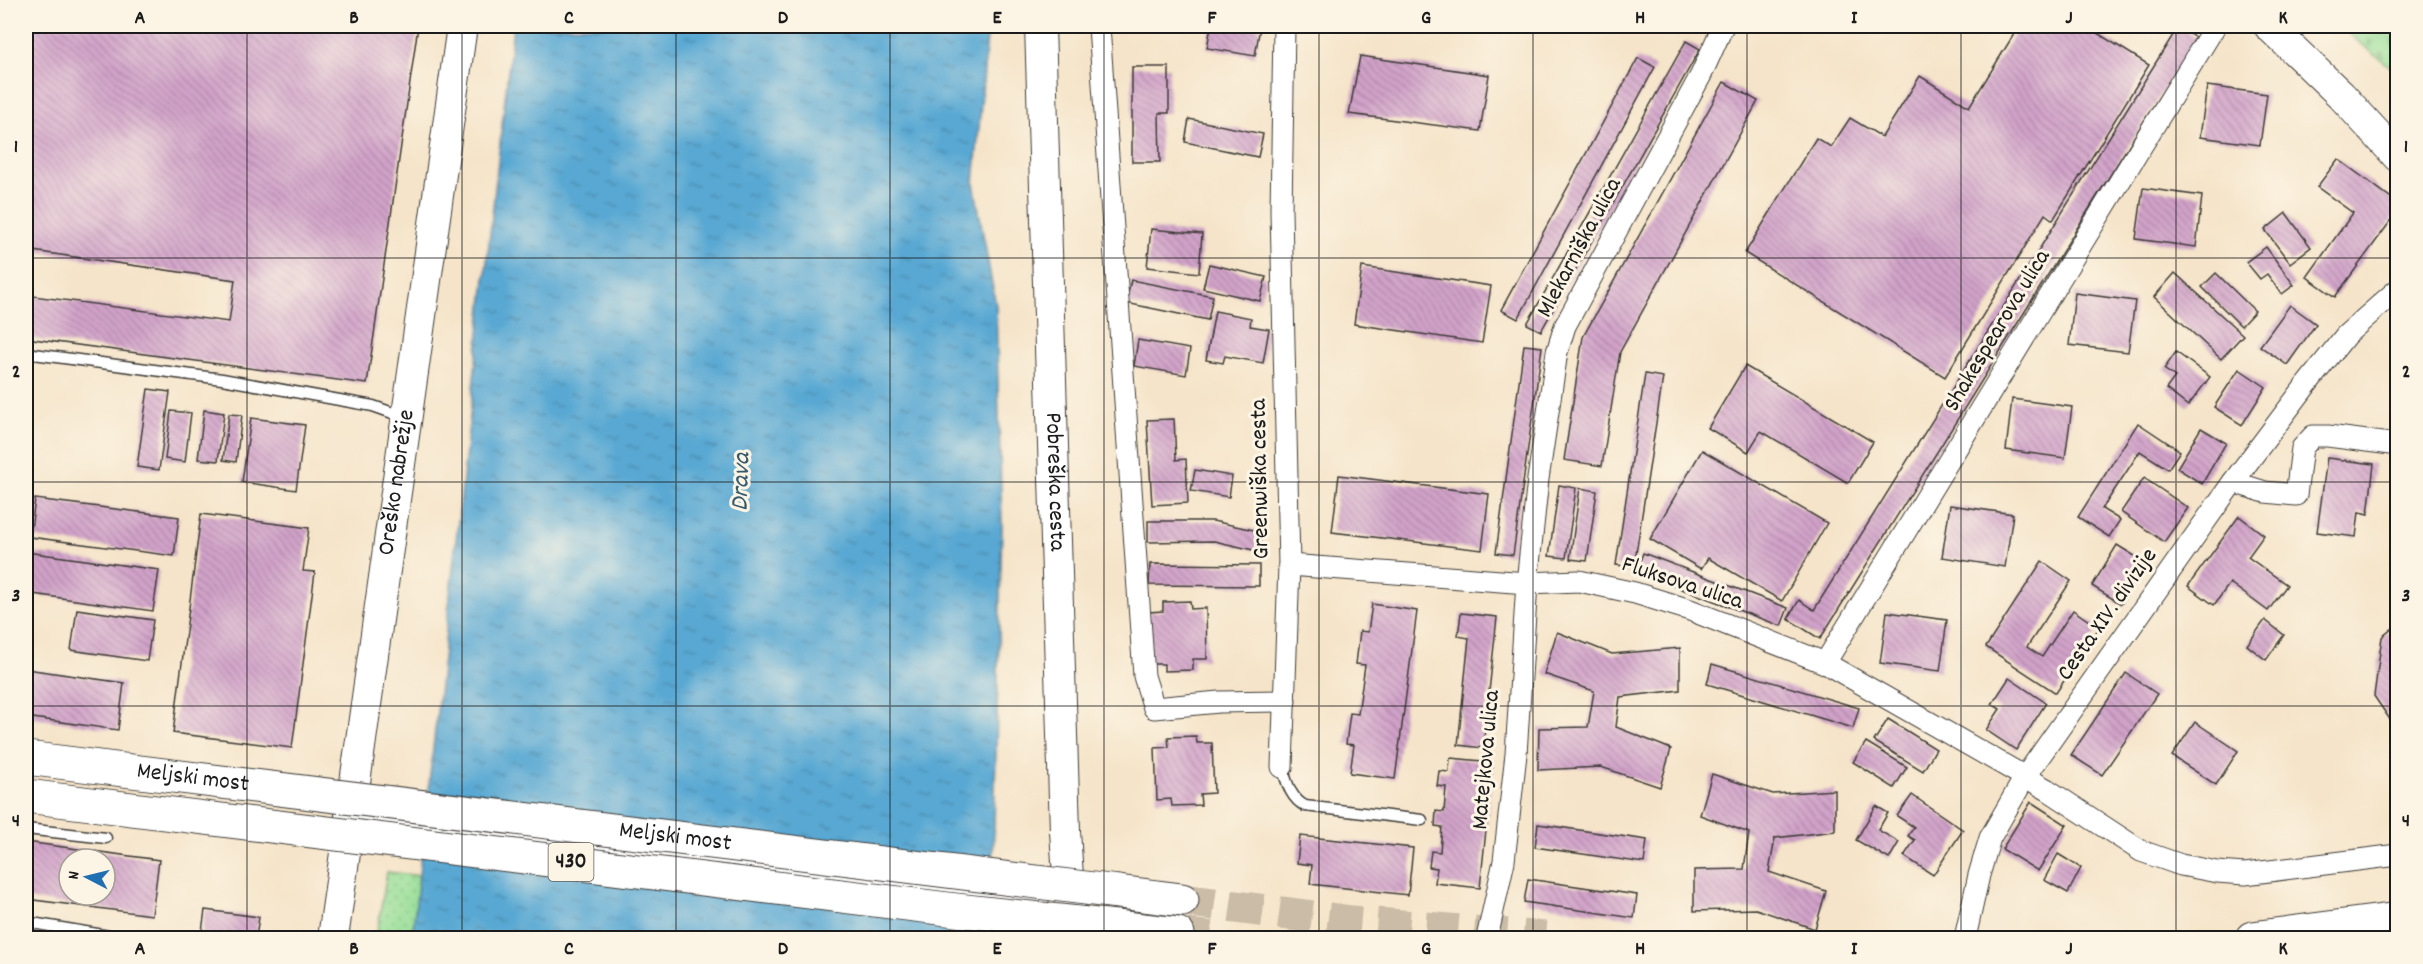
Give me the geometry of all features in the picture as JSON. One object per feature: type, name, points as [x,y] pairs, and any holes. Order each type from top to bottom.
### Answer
[{"type":"highway","name":"Meljski most","points":[[26,758],[961,875],[1182,900]]},
{"type":"highway","name":"Meljski most","points":[[26,796],[956,910],[1178,934]]},
{"type":"highway","points":[[2252,939],[2397,919]]},
{"type":"street","name":"Oreško nabrežje","points":[[333,939],[462,26]]},
{"type":"street","name":"Pobreška cesta","points":[[1040,26],[1065,831],[1072,939]]},
{"type":"street","points":[[1099,26],[1144,676],[1154,708],[1219,702],[1285,701]]},
{"type":"street","name":"Greenwiška cesta","points":[[1282,767],[1289,565],[1281,211],[1284,26]]},
{"type":"street","name":"Mlekarniška ulica","points":[[1527,583],[1553,377],[1557,352],[1565,326],[1701,75],[1724,26]]},
{"type":"street","name":"Shakespearova ulica","points":[[1826,663],[2215,26]]},
{"type":"street","points":[[2270,26],[2342,95],[2397,157]]},
{"type":"street","name":"Cesta XIV. divizije","points":[[1965,939],[1978,874],[1990,838],[2025,777],[2233,482],[2346,335],[2397,289]]},
{"type":"street","points":[[2233,482],[2265,492],[2296,495],[2302,448],[2313,436],[2397,445]]},
{"type":"street","name":"Fluksova ulica","points":[[1289,565],[1527,583],[1579,581],[1635,593],[1690,610],[1826,663],[2025,777]]},
{"type":"street","name":"Matejkova ulica","points":[[1487,939],[1507,837],[1516,754],[1527,583]]},
{"type":"street","points":[[2025,777],[2141,851],[2181,865],[2217,872],[2246,874],[2397,855]]},
{"type":"street","name":"Meljski most","points":[[350,816],[1070,902]]},
{"type":"lane","points":[[26,353],[222,379],[373,406],[407,418]]},
{"type":"lane","name":"Greenwiška cesta","points":[[1282,767],[1292,794],[1298,802],[1305,806],[1422,820]]},
{"type":"lane","points":[[26,829],[106,838]]},
{"type":"lane","points":[[26,922],[121,939]]},
{"type":"green space","points":[[2339,26],[2397,26],[2397,72]]},
{"type":"green space","points":[[387,872],[420,876],[412,938],[376,938]]},
{"type":"water","name":"Drava","points":[[513,26],[988,26],[974,183],[996,306],[1002,526],[991,938],[412,938]]},
{"type":"building","points":[[26,26],[418,26],[367,384],[26,338],[26,295],[229,322],[235,280],[26,250]]},
{"type":"building","points":[[1211,26],[1260,27],[1255,56],[1207,48]]},
{"type":"building","points":[[2019,26],[2086,26],[2149,65],[2053,220],[2045,214],[1945,377],[1745,253],[1816,138],[1831,147],[1850,118],[1882,137],[1920,76],[1969,107]]},
{"type":"building","points":[[2178,27],[2196,38],[1820,639],[1788,619],[1799,600],[1814,610]]},
{"type":"building","points":[[1686,41],[1700,49],[1541,331],[1527,324]]},
{"type":"building","points":[[1360,56],[1489,75],[1480,131],[1349,114]]},
{"type":"building","points":[[1638,58],[1655,67],[1518,319],[1501,310]]},
{"type":"building","points":[[1132,67],[1169,67],[1169,113],[1159,113],[1160,162],[1132,162]]},
{"type":"building","points":[[1724,82],[1758,101],[1620,352],[1602,466],[1564,460],[1583,337]]},
{"type":"building","points":[[2207,86],[2267,94],[2260,145],[2200,137]]},
{"type":"building","points":[[1189,119],[1263,134],[1258,157],[1185,142]]},
{"type":"building","points":[[2338,159],[2398,203],[2398,211],[2335,297],[2307,277],[2353,213],[2317,187]]},
{"type":"building","points":[[2143,188],[2202,196],[2196,247],[2136,239]]},
{"type":"building","points":[[2286,213],[2311,247],[2290,263],[2265,230]]},
{"type":"building","points":[[1151,229],[1202,234],[1199,273],[1147,267]]},
{"type":"building","points":[[2266,247],[2294,285],[2282,294],[2267,274],[2260,279],[2246,262]]},
{"type":"building","points":[[1209,264],[1266,277],[1260,301],[1203,288]]},
{"type":"building","points":[[1362,267],[1491,286],[1482,343],[1354,324]]},
{"type":"building","points":[[2175,273],[2243,335],[2221,359],[2154,297]]},
{"type":"building","points":[[2216,273],[2255,311],[2241,326],[2202,287]]},
{"type":"building","points":[[1131,280],[1213,296],[1208,320],[1126,303]]},
{"type":"building","points":[[2075,293],[2135,301],[2128,352],[2069,345]]},
{"type":"building","points":[[2290,305],[2316,324],[2287,365],[2260,346]]},
{"type":"building","points":[[1215,311],[1251,318],[1250,326],[1269,329],[1263,363],[1225,356],[1223,363],[1206,360]]},
{"type":"building","points":[[1138,340],[1190,349],[1186,375],[1134,366]]},
{"type":"building","points":[[1524,345],[1542,347],[1513,555],[1496,553]]},
{"type":"building","points":[[2176,352],[2210,377],[2188,406],[2166,389],[2175,377],[2164,369]]},
{"type":"building","points":[[1745,366],[1873,442],[1848,483],[1761,431],[1748,452],[1708,428]]},
{"type":"building","points":[[2239,369],[2266,387],[2242,425],[2214,407]]},
{"type":"building","points":[[1645,374],[1663,377],[1634,567],[1616,565]]},
{"type":"building","points":[[148,389],[170,392],[159,470],[137,467]]},
{"type":"building","points":[[2012,399],[2072,407],[2065,458],[2006,450]]},
{"type":"building","points":[[204,410],[224,413],[218,461],[198,459]]},
{"type":"building","points":[[171,411],[191,413],[185,462],[165,459]]},
{"type":"building","points":[[229,414],[242,415],[236,462],[223,460]]},
{"type":"building","points":[[251,418],[305,425],[296,490],[242,482]]},
{"type":"building","points":[[1174,419],[1176,460],[1186,459],[1188,503],[1152,505],[1147,420]]},
{"type":"building","points":[[2138,423],[2180,451],[2168,469],[2140,451],[2102,509],[2120,520],[2109,537],[2078,517]]},
{"type":"building","points":[[2201,428],[2226,443],[2202,484],[2177,468]]},
{"type":"building","points":[[1702,450],[1827,523],[1782,601],[1708,558],[1701,569],[1650,539]]},
{"type":"building","points":[[2327,458],[2374,464],[2368,514],[2359,512],[2356,537],[2317,532]]},
{"type":"building","points":[[1195,470],[1232,476],[1229,497],[1191,491]]},
{"type":"building","points":[[1339,475],[1489,494],[1482,550],[1332,532]]},
{"type":"building","points":[[2144,478],[2188,508],[2164,542],[2121,512]]},
{"type":"building","points":[[1559,485],[1576,488],[1566,558],[1549,556]]},
{"type":"building","points":[[1580,488],[1597,491],[1587,561],[1570,559]]},
{"type":"building","points":[[2396,489],[2398,490],[2398,505],[2394,505]]},
{"type":"building","points":[[35,499],[179,517],[174,556],[30,537]]},
{"type":"building","points":[[1950,505],[2013,514],[2005,567],[1942,557]]},
{"type":"building","points":[[201,514],[309,528],[303,571],[315,572],[292,748],[173,733]]},
{"type":"building","points":[[2239,516],[2264,535],[2248,557],[2287,585],[2268,611],[2230,583],[2214,605],[2188,586]]},
{"type":"building","points":[[1148,521],[1213,521],[1263,532],[1258,551],[1214,541],[1148,542]]},
{"type":"building","points":[[2117,545],[2146,563],[2121,604],[2092,586]]},
{"type":"building","points":[[26,552],[159,570],[153,611],[26,593]]},
{"type":"building","points":[[1643,553],[1788,608],[1781,626],[1636,572]]},
{"type":"building","points":[[2042,561],[2071,581],[2027,647],[2042,657],[2073,610],[2099,628],[2056,693],[1986,647]]},
{"type":"building","points":[[1150,564],[1259,565],[1259,586],[1149,585]]},
{"type":"building","points":[[1190,601],[1191,609],[1206,608],[1207,659],[1193,659],[1193,670],[1164,671],[1164,664],[1149,664],[1149,612],[1163,611],[1163,602]]},
{"type":"building","points":[[1372,604],[1417,611],[1395,779],[1350,773],[1354,745],[1346,744],[1350,713],[1358,714],[1365,665],[1356,664],[1360,631],[1368,632]]},
{"type":"building","points":[[77,609],[153,620],[147,661],[71,650]]},
{"type":"building","points":[[1887,612],[1947,620],[1940,671],[1880,663]]},
{"type":"building","points":[[1461,613],[1497,617],[1483,748],[1458,745],[1469,638],[1458,636]]},
{"type":"building","points":[[2265,620],[2284,635],[2266,660],[2247,645]]},
{"type":"building","points":[[2398,624],[2398,722],[2391,721],[2374,696],[2382,637]]},
{"type":"building","points":[[1557,632],[1612,654],[1680,648],[1680,690],[1620,697],[1616,727],[1671,749],[1660,787],[1601,767],[1538,770],[1539,728],[1588,727],[1594,691],[1544,674]]},
{"type":"building","points":[[1712,664],[1859,708],[1853,728],[1707,684]]},
{"type":"building","points":[[26,669],[124,683],[118,730],[26,717]]},
{"type":"building","points":[[2126,673],[2157,694],[2102,775],[2071,755]]},
{"type":"building","points":[[2009,678],[2046,703],[2016,750],[1986,730],[2000,709],[1992,704]]},
{"type":"building","points":[[1888,719],[1936,749],[1923,771],[1874,741]]},
{"type":"building","points":[[2195,722],[2238,751],[2216,785],[2172,756]]},
{"type":"building","points":[[1196,736],[1197,743],[1212,743],[1214,793],[1200,794],[1201,805],[1172,806],[1171,799],[1157,800],[1155,748],[1169,747],[1168,737]]},
{"type":"building","points":[[1866,742],[1907,767],[1894,788],[1853,762]]},
{"type":"building","points":[[1450,758],[1493,762],[1480,888],[1435,883],[1437,868],[1429,867],[1431,851],[1440,852],[1442,827],[1435,826],[1436,811],[1444,812],[1446,787],[1437,786],[1439,771],[1449,772]]},
{"type":"building","points":[[1712,774],[1773,794],[1835,790],[1835,831],[1775,838],[1769,872],[1826,891],[1815,929],[1756,909],[1694,911],[1694,870],[1744,869],[1749,833],[1700,815]]},
{"type":"building","points":[[1912,795],[1963,830],[1933,875],[1904,856],[1915,840],[1908,836],[1914,827],[1897,816]]},
{"type":"building","points":[[2031,802],[2067,825],[2038,871],[2002,849]]},
{"type":"building","points":[[1876,806],[1888,813],[1878,830],[1899,842],[1889,859],[1856,840]]},
{"type":"building","points":[[1538,824],[1647,840],[1644,863],[1535,847]]},
{"type":"building","points":[[1300,836],[1413,848],[1408,895],[1310,884],[1312,865],[1297,863]]},
{"type":"building","points":[[26,842],[63,847],[57,847],[57,903],[26,899]]},
{"type":"building","points":[[117,854],[159,860],[152,915],[89,907],[117,907]]},
{"type":"building","points":[[2058,854],[2081,868],[2068,893],[2044,880]]},
{"type":"building","points":[[1528,879],[1637,895],[1634,918],[1524,902]]},
{"type":"building","points":[[205,910],[259,917],[256,938],[201,938]]},
{"type":"tunnel","points":[[1182,900],[1352,922],[1546,938]]},
{"type":"tunnel","points":[[1178,934],[1215,938]]}]
